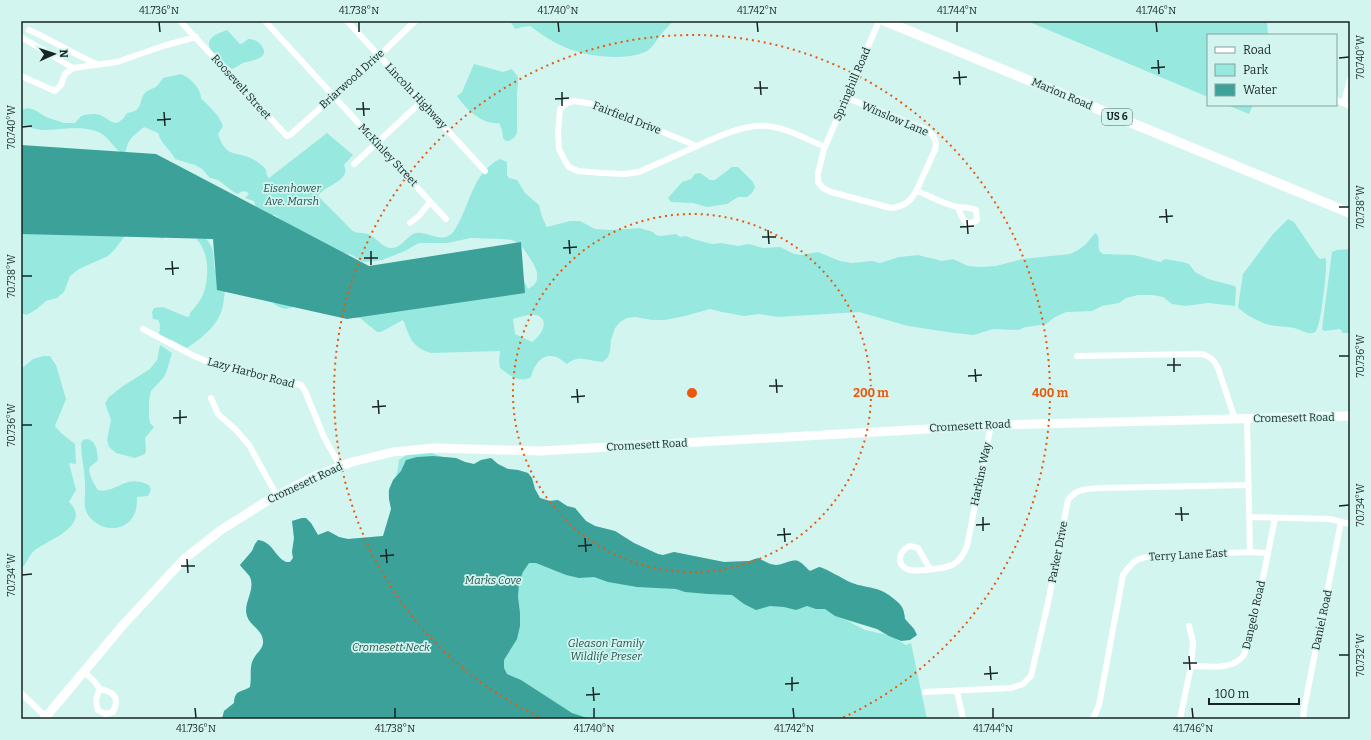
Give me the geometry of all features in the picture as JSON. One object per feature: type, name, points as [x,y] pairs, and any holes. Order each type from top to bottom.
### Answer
[{"type":"main road","name":"Marion Road","points":[[884,21],[1350,213]]},
{"type":"street","name":"Roosevelt Street","points":[[180,21],[287,136]]},
{"type":"street","name":"McKinley Street","points":[[264,21],[446,219]]},
{"type":"street","name":"Lincoln Highway","points":[[347,21],[485,171]]},
{"type":"street","name":"Briarwood Drive","points":[[287,136],[290,135],[379,56],[415,21]]},
{"type":"street","name":"Springhill Road","points":[[825,147],[879,21]]},
{"type":"street","points":[[29,30],[54,41],[97,65]]},
{"type":"street","points":[[21,37],[73,68]]},
{"type":"street","points":[[21,76],[55,91],[61,85],[65,74],[73,68],[117,62],[156,48],[196,37]]},
{"type":"street","points":[[1344,103],[1350,79]]},
{"type":"street","name":"Winslow Lane","points":[[825,147],[818,173],[818,182],[823,188],[831,192],[891,208],[907,203],[917,191],[935,150],[936,144],[933,135],[924,129],[847,98]]},
{"type":"street","points":[[1337,100],[1350,106]]},
{"type":"street","name":"Fairfield Drive","points":[[696,146],[594,104],[574,101],[566,103],[560,109],[558,133],[559,149],[569,167],[578,171],[624,174],[639,172],[696,146],[739,130],[756,126],[767,126],[783,130],[825,147]]},
{"type":"street","points":[[354,164],[421,102]]},
{"type":"street","points":[[917,191],[958,207]]},
{"type":"street","points":[[410,223],[419,216],[430,202]]},
{"type":"street","name":"Lazy Harbor Road","points":[[143,329],[194,356],[216,365],[300,385],[305,391],[324,437],[340,466]]},
{"type":"street","points":[[1077,356],[1202,354],[1210,357],[1214,360],[1218,368],[1235,419]]},
{"type":"street","points":[[211,398],[218,414],[236,430],[248,445],[277,496]]},
{"type":"street","name":"Cromesett Road","points":[[45,718],[158,586],[184,558],[221,530],[267,501],[315,476],[352,462],[392,452],[435,448],[540,450],[991,425],[1350,416]]},
{"type":"street","points":[[1247,419],[1250,552]]},
{"type":"street","name":"Harkins Way","points":[[930,569],[918,548],[910,546],[903,550],[900,558],[902,566],[905,569],[912,571],[942,568],[951,566],[960,559],[964,553],[991,425]]},
{"type":"street","name":"Parker Drive","points":[[925,692],[1011,688],[1023,684],[1031,676],[1048,603],[1068,500],[1073,495],[1082,490],[1102,488],[1249,485]]},
{"type":"street","points":[[1250,517],[1330,520],[1350,524]]},
{"type":"street","name":"Dangelo Road","points":[[1190,666],[1231,665],[1241,659],[1244,655],[1259,598],[1275,518]]},
{"type":"street","name":"Daniel Road","points":[[1303,719],[1341,522]]},
{"type":"street","name":"Terry Lane East","points":[[1093,719],[1099,705],[1123,575],[1131,563],[1144,557],[1153,556],[1250,552],[1267,553]]},
{"type":"street","points":[[1180,719],[1193,642],[1189,626]]},
{"type":"street","points":[[84,672],[100,689]]},
{"type":"street","points":[[958,691],[963,719]]},
{"type":"street","points":[[21,693],[45,718]]},
{"type":"green space","points":[[510,21],[673,21],[648,51],[634,55],[615,57],[591,55],[570,49],[550,40],[530,26],[515,29]]},
{"type":"green space","points":[[1027,21],[1267,21],[1268,34],[1207,34],[1207,97]]},
{"type":"green space","points":[[227,30],[240,44],[248,39],[258,42],[264,50],[262,56],[232,69],[214,54],[210,49],[209,44],[210,40],[215,35]]},
{"type":"green space","points":[[474,64],[503,72],[512,69],[518,77],[517,133],[514,138],[509,141],[506,141],[503,138],[499,123],[493,123],[481,119],[470,111],[457,96],[462,92]]},
{"type":"green space","name":"Eisenhower Ave. Marsh","points":[[181,74],[188,78],[197,87],[201,94],[201,98],[216,114],[221,122],[223,126],[218,134],[225,148],[233,153],[249,158],[262,165],[269,178],[327,133],[353,155],[344,165],[344,175],[341,179],[321,192],[318,196],[353,231],[368,234],[389,248],[399,246],[410,236],[417,233],[440,238],[451,234],[462,216],[478,179],[491,164],[500,159],[507,162],[507,175],[509,178],[517,180],[525,193],[539,205],[542,217],[547,227],[570,221],[580,221],[595,229],[612,230],[640,228],[653,232],[656,235],[661,236],[676,234],[680,237],[686,236],[712,244],[721,243],[738,246],[749,244],[763,248],[780,247],[794,254],[801,255],[818,252],[840,261],[852,263],[872,261],[880,263],[899,257],[918,255],[942,261],[953,259],[968,266],[981,267],[996,266],[1023,259],[1070,254],[1086,244],[1095,233],[1098,238],[1100,252],[1103,254],[1134,255],[1160,262],[1165,259],[1183,262],[1189,264],[1195,272],[1208,279],[1235,286],[1235,306],[1208,303],[1185,306],[1172,304],[1163,297],[1138,295],[1126,298],[1119,303],[1102,306],[1092,311],[1066,312],[1055,317],[1046,324],[1026,327],[1018,330],[993,329],[974,335],[908,326],[859,312],[778,317],[759,314],[744,316],[710,309],[665,320],[652,320],[635,317],[627,318],[620,322],[615,328],[608,357],[603,362],[575,359],[567,364],[560,359],[547,356],[539,361],[534,368],[531,377],[522,380],[514,378],[500,368],[500,351],[431,353],[419,348],[412,341],[403,320],[381,332],[377,332],[360,318],[341,316],[332,312],[319,302],[308,303],[286,309],[281,308],[274,304],[270,292],[266,288],[263,286],[260,288],[255,296],[236,277],[228,280],[221,312],[210,330],[187,348],[172,340],[167,340],[159,334],[159,322],[158,320],[153,319],[152,312],[154,308],[163,307],[187,317],[190,316],[190,313],[198,304],[203,295],[207,276],[206,260],[201,244],[189,233],[177,228],[169,232],[162,239],[150,232],[140,232],[124,237],[108,256],[79,269],[70,276],[64,292],[57,298],[46,301],[27,315],[21,313],[21,225],[34,224],[129,230],[141,224],[164,221],[182,223],[194,228],[208,241],[213,252],[215,270],[219,270],[229,263],[257,269],[258,275],[262,274],[333,296],[348,308],[383,302],[405,288],[430,289],[448,286],[458,276],[471,276],[481,271],[490,274],[494,280],[511,275],[518,275],[522,278],[528,289],[534,285],[537,280],[537,272],[533,263],[521,245],[512,240],[502,239],[471,238],[447,243],[419,243],[405,251],[382,260],[363,262],[352,255],[344,253],[336,261],[322,252],[275,215],[262,217],[258,215],[254,201],[245,198],[249,194],[247,192],[245,191],[238,194],[235,193],[218,180],[210,178],[202,169],[195,165],[175,159],[159,137],[158,133],[144,127],[132,137],[128,143],[125,153],[122,153],[105,136],[89,129],[73,128],[40,130],[21,125],[21,110],[28,108],[35,110],[46,117],[64,123],[75,123],[81,116],[98,114],[112,122],[117,123],[123,119],[127,113],[136,110],[145,93],[157,86],[163,78]],"holes":[[[527,315],[539,316],[544,323],[542,331],[532,342],[515,334],[513,319]]]},
{"type":"green space","points":[[1229,106],[1253,106],[1249,114]]},
{"type":"green space","points":[[732,167],[738,167],[753,182],[755,187],[752,193],[747,197],[738,197],[727,204],[707,207],[693,203],[671,202],[668,198],[682,182],[691,179],[695,174],[700,173],[710,180],[715,180]]},
{"type":"green space","points":[[1288,219],[1294,222],[1317,256],[1320,259],[1325,258],[1326,260],[1325,286],[1321,310],[1317,328],[1313,333],[1307,333],[1291,327],[1266,324],[1248,315],[1238,307],[1243,274],[1273,234]]},
{"type":"green space","points":[[1350,249],[1350,333],[1343,333],[1340,329],[1324,331],[1322,329],[1332,252]]},
{"type":"green space","points":[[160,345],[172,353],[164,377],[151,391],[149,401],[149,417],[150,423],[154,427],[145,438],[145,454],[135,458],[116,453],[109,447],[107,440],[111,420],[105,403],[109,397],[123,386],[150,369],[157,360]]},
{"type":"green space","points":[[43,356],[50,356],[56,365],[66,399],[55,426],[75,444],[76,464],[69,463],[76,490],[69,502],[75,509],[76,517],[73,524],[61,535],[34,551],[30,555],[25,565],[21,568],[21,369],[33,359]]},
{"type":"green space","points":[[87,439],[95,444],[97,450],[98,460],[90,467],[89,470],[98,490],[111,489],[133,481],[149,485],[151,490],[148,496],[137,497],[134,515],[130,521],[118,528],[105,527],[98,524],[86,512],[85,480],[81,443],[83,440]]},
{"type":"green space","points":[[425,450],[442,457],[456,458],[474,464],[481,460],[491,458],[498,464],[508,469],[528,473],[532,478],[535,489],[540,498],[550,501],[558,500],[567,506],[575,508],[586,521],[595,526],[615,531],[634,543],[658,554],[663,555],[674,552],[724,562],[749,561],[758,558],[769,564],[776,565],[798,561],[810,571],[819,567],[852,583],[884,592],[901,605],[905,619],[917,635],[906,640],[894,638],[906,645],[911,643],[927,719],[299,719],[324,602],[250,687],[252,663],[261,649],[263,641],[261,634],[247,616],[246,607],[252,584],[249,576],[240,565],[252,551],[258,540],[267,543],[282,559],[286,562],[290,562],[293,558],[292,552],[294,538],[292,521],[302,518],[306,518],[311,523],[318,535],[328,531],[339,537],[348,539],[383,536],[391,512],[389,497],[390,486],[397,474],[399,460],[412,451]],"holes":[[[846,620],[877,629],[888,635],[865,630]]]},
{"type":"green space","points":[[250,687],[222,719],[224,711],[234,703],[237,693]]},
{"type":"water","points":[[21,145],[156,154],[369,266],[521,242],[525,293],[347,319],[217,290],[213,239],[21,234]]},
{"type":"water","points":[[433,456],[456,458],[474,464],[481,460],[491,458],[498,464],[508,469],[528,473],[532,478],[535,489],[540,498],[550,501],[558,500],[567,506],[575,508],[586,521],[595,526],[615,531],[634,543],[658,554],[663,555],[674,552],[724,562],[749,561],[758,558],[769,564],[776,565],[790,561],[798,561],[810,571],[819,567],[852,583],[879,590],[889,595],[901,605],[905,619],[917,635],[910,640],[901,641],[877,629],[835,616],[825,609],[816,609],[807,606],[796,610],[770,606],[756,610],[744,604],[732,595],[685,592],[676,589],[637,587],[608,582],[594,577],[579,578],[566,575],[536,563],[529,563],[519,582],[518,597],[520,626],[517,639],[504,660],[504,668],[507,674],[521,680],[572,713],[590,719],[222,719],[224,711],[234,703],[237,693],[250,687],[252,663],[263,644],[261,634],[247,616],[246,607],[252,584],[249,576],[240,565],[252,551],[258,540],[267,543],[282,559],[286,562],[290,562],[293,558],[292,552],[294,538],[292,521],[302,518],[306,518],[311,523],[318,535],[328,531],[339,537],[348,539],[383,536],[391,509],[389,490],[393,480],[401,471],[406,460],[417,457]]},
{"type":"park label","name":"Marks Cove","points":[[493,580]]},
{"type":"park label","name":"Cromesett Neck","points":[[391,647]]},
{"type":"park label","name":"Gleason Family Wildlife Preser","points":[[606,649]]}]
